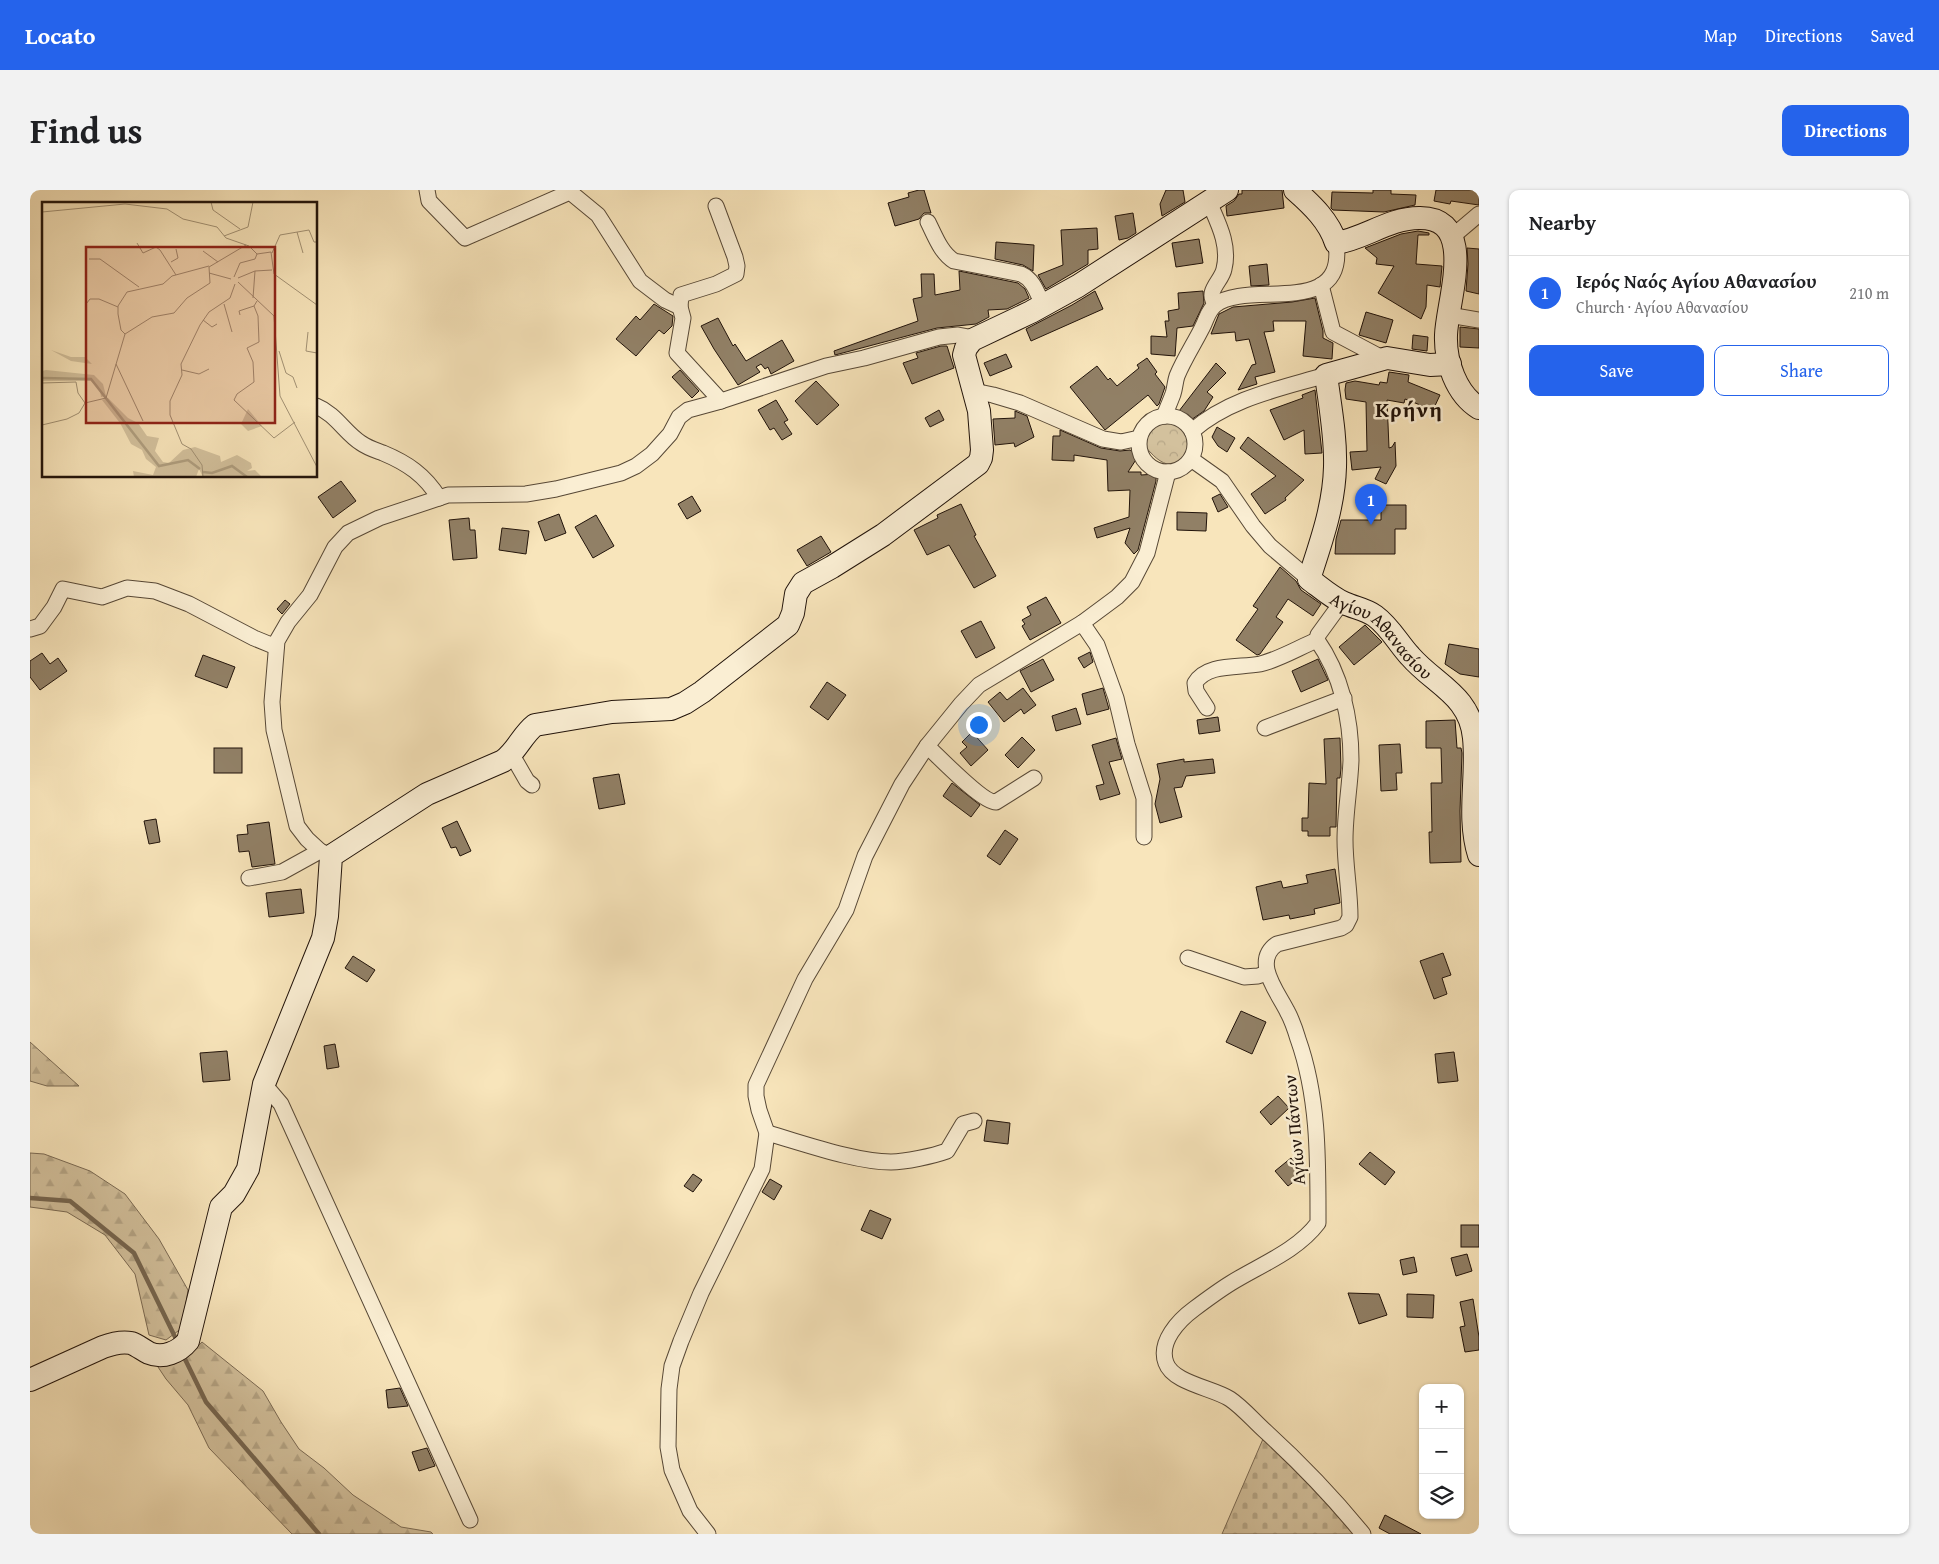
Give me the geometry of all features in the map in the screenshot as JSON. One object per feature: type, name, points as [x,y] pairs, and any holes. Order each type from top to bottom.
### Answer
[{"type":"street","points":[[426,190],[429,201],[465,238],[570,192],[598,215],[640,280],[664,300],[680,307]]},
{"type":"street","points":[[1164,416],[1173,393],[1176,377],[1203,327],[1208,312],[1216,304],[1230,297],[1297,294],[1322,285],[1330,277],[1336,266],[1336,243],[1326,222],[1310,203],[1295,190]]},
{"type":"street","points":[[248,878],[282,872],[325,854],[427,794],[503,761],[512,755],[527,732],[535,724],[612,712],[671,709],[685,703],[788,625],[792,619],[796,594],[803,583],[832,568],[883,535],[978,464],[981,458],[979,411],[965,365],[964,355],[966,348],[974,338],[1043,305],[1084,282],[1218,196],[1225,243],[1224,270],[1213,289],[1212,298],[1216,304]]},
{"type":"street","points":[[716,206],[736,257],[736,274],[716,284],[681,296],[680,307],[683,318],[677,353],[720,401]]},
{"type":"street","points":[[1336,243],[1349,241],[1399,222],[1419,218],[1441,223],[1448,228],[1453,236],[1456,259],[1446,341],[1450,364],[1464,395],[1479,408]]},
{"type":"street","points":[[1453,236],[1478,219]]},
{"type":"street","points":[[928,222],[941,247],[950,259],[1028,277],[1034,285],[1043,305]]},
{"type":"street","points":[[1322,285],[1332,332],[1382,358]]},
{"type":"street","points":[[1449,315],[1479,320]]},
{"type":"street","points":[[30,1380],[103,1347],[114,1344],[131,1344],[160,1356],[177,1350],[190,1336],[222,1207],[234,1194],[248,1169],[264,1084],[324,938],[327,916],[325,854],[306,839],[297,826],[274,730],[272,702],[276,640],[310,595],[328,559],[342,537],[367,523],[456,494],[512,495],[563,487],[629,470],[652,454],[670,434],[684,413],[826,366],[864,358],[939,336],[958,335],[974,338]]},
{"type":"street","points":[[1192,430],[1211,415],[1236,402],[1382,358],[1397,358],[1432,365],[1450,364]]},
{"type":"street","points":[[1309,579],[1324,534],[1333,490],[1335,468],[1334,429],[1326,375]]},
{"type":"street","points":[[974,391],[1020,402],[1103,439],[1121,442],[1139,438]]},
{"type":"street","points":[[318,407],[341,423],[362,444],[403,462],[414,469],[431,485],[439,498]]},
{"type":"street","points":[[1164,416],[1172,416],[1182,420],[1192,430],[1196,442],[1192,459],[1181,469],[1168,472],[1156,470],[1145,462],[1140,451],[1139,438],[1148,423],[1164,416]]},
{"type":"street","name":"Αγίου Αθανασίου","points":[[1192,459],[1222,481],[1253,526],[1270,546],[1309,579],[1342,602],[1369,612],[1384,623],[1411,657],[1451,692],[1466,710],[1471,720],[1474,738],[1473,827],[1479,856]]},
{"type":"street","points":[[708,1534],[690,1511],[672,1470],[668,1447],[668,1417],[672,1366],[701,1293],[762,1169],[768,1133],[759,1110],[756,1085],[805,979],[846,910],[865,856],[902,784],[927,746],[979,685],[1082,623],[1122,593],[1138,574],[1147,553],[1155,530],[1168,472]]},
{"type":"street","points":[[30,629],[40,626],[54,607],[63,589],[68,588],[90,596],[102,597],[122,589],[133,588],[155,591],[174,598],[276,647]]},
{"type":"street","points":[[1188,958],[1244,977],[1258,976],[1267,973],[1265,964],[1271,948],[1278,944],[1341,928],[1348,922],[1350,911],[1345,839],[1350,759],[1344,698],[1336,676],[1317,640],[1318,635],[1342,602]]},
{"type":"street","points":[[1082,623],[1097,645],[1113,687],[1127,744],[1144,798],[1144,837]]},
{"type":"street","points":[[1207,708],[1196,691],[1195,683],[1198,677],[1215,670],[1261,664],[1317,640]]},
{"type":"street","points":[[1265,728],[1344,698]]},
{"type":"street","points":[[927,746],[979,794],[991,802],[996,802],[1034,778]]},
{"type":"street","points":[[512,755],[527,781],[532,785]]},
{"type":"street","name":"Αγίων Πάντων","points":[[1267,973],[1290,1016],[1308,1071],[1317,1138],[1318,1223],[1311,1233],[1300,1242],[1231,1283],[1188,1313],[1167,1339],[1165,1361],[1170,1370],[1179,1377],[1216,1391],[1232,1400],[1287,1451],[1347,1513],[1363,1534]]},
{"type":"street","points":[[264,1084],[281,1104],[470,1520]]},
{"type":"street","points":[[768,1133],[854,1157],[893,1162],[934,1156],[947,1152],[964,1124],[974,1121]]},
{"type":"green space","points":[[1156,422],[1184,426],[1191,435],[1193,442],[1190,455],[1181,464],[1163,463],[1143,444]]},
{"type":"green space","points":[[30,1042],[79,1086],[47,1086],[30,1081]]},
{"type":"green space","points":[[30,1153],[44,1154],[90,1171],[125,1194],[159,1239],[188,1290],[182,1328],[166,1340],[149,1335],[135,1274],[105,1235],[67,1212],[30,1207]]},
{"type":"green space","points":[[202,1342],[263,1391],[299,1449],[324,1468],[353,1495],[401,1527],[431,1532],[433,1534],[292,1534],[209,1448],[188,1405],[166,1379],[152,1358],[191,1352]]},
{"type":"green space","points":[[1266,1432],[1357,1534],[1222,1534]]},
{"type":"building","points":[[924,190],[931,213],[924,213],[919,219],[895,226],[888,203],[909,197],[908,193]]},
{"type":"building","points":[[1166,190],[1183,190],[1185,202],[1162,216],[1160,204]]},
{"type":"building","points":[[1242,190],[1282,190],[1284,208],[1227,216],[1226,206],[1234,201],[1239,194],[1242,194]]},
{"type":"building","points":[[1373,190],[1391,190],[1391,194],[1416,195],[1415,205],[1384,212],[1333,210],[1331,208],[1332,192],[1373,193]]},
{"type":"building","points":[[1436,190],[1479,190],[1479,205],[1451,201],[1450,204],[1434,201]]},
{"type":"building","points":[[1133,213],[1136,233],[1128,238],[1119,240],[1115,216]]},
{"type":"building","points":[[1097,228],[1098,249],[1088,250],[1088,264],[1046,289],[1038,275],[1063,265],[1061,230]]},
{"type":"building","points":[[1418,231],[1429,233],[1429,235],[1418,235],[1416,264],[1442,266],[1440,287],[1427,285],[1426,307],[1421,319],[1378,293],[1394,266],[1376,264],[1377,258],[1365,248],[1401,234]]},
{"type":"building","points":[[1199,239],[1203,263],[1176,267],[1172,243]]},
{"type":"building","points":[[996,242],[1034,245],[1033,271],[1023,265],[995,259]]},
{"type":"building","points":[[1467,248],[1479,249],[1479,294],[1466,291]]},
{"type":"building","points":[[1267,264],[1269,285],[1251,286],[1249,266]]},
{"type":"building","points":[[959,271],[1018,283],[1025,289],[1029,298],[1007,309],[988,310],[989,317],[976,324],[937,328],[835,355],[834,351],[918,321],[913,299],[922,297],[921,274],[934,274],[935,295],[960,290]]},
{"type":"building","points":[[1095,291],[1103,309],[1031,341],[1026,329]]},
{"type":"building","points":[[1203,291],[1204,303],[1193,326],[1177,328],[1175,356],[1151,354],[1151,336],[1167,337],[1165,321],[1169,321],[1168,311],[1179,309],[1178,293]]},
{"type":"building","points":[[1315,298],[1323,338],[1333,343],[1332,359],[1303,356],[1306,321],[1273,321],[1274,331],[1264,332],[1275,372],[1255,377],[1257,384],[1238,390],[1252,365],[1256,364],[1249,339],[1236,341],[1235,332],[1211,334],[1219,314],[1233,307]]},
{"type":"building","points":[[654,304],[673,316],[672,326],[664,334],[659,330],[636,356],[616,339],[636,316],[640,320]]},
{"type":"building","points":[[1366,312],[1393,320],[1386,343],[1359,335]]},
{"type":"building","points":[[718,318],[733,346],[735,344],[746,361],[782,340],[794,361],[771,374],[768,367],[765,369],[761,364],[756,367],[760,372],[738,385],[701,326]]},
{"type":"building","points":[[1460,327],[1479,329],[1479,348],[1460,347]]},
{"type":"building","points":[[1413,335],[1428,337],[1427,351],[1412,349]]},
{"type":"building","points":[[947,346],[954,368],[912,384],[903,363],[918,358],[916,353]]},
{"type":"building","points":[[1006,354],[1012,367],[990,376],[984,363]]},
{"type":"building","points":[[1147,358],[1157,372],[1155,374],[1165,387],[1159,404],[1157,406],[1148,395],[1105,430],[1070,387],[1097,366],[1108,380],[1110,378],[1117,386],[1139,368],[1137,365]]},
{"type":"building","points":[[1216,363],[1226,373],[1207,392],[1213,397],[1204,411],[1191,420],[1179,411]]},
{"type":"building","points":[[680,370],[699,391],[692,398],[672,377]]},
{"type":"building","points":[[1389,372],[1409,375],[1408,382],[1440,395],[1433,410],[1405,399],[1404,403],[1387,400],[1389,448],[1395,442],[1396,466],[1386,484],[1375,479],[1381,467],[1352,470],[1350,452],[1367,451],[1366,402],[1346,399],[1345,390],[1346,383],[1355,381],[1379,385],[1380,382],[1387,383]]},
{"type":"building","points":[[816,381],[839,405],[817,425],[795,401]]},
{"type":"building","points":[[1315,390],[1322,453],[1305,454],[1304,430],[1284,440],[1270,410],[1303,398],[1302,395]]},
{"type":"building","points":[[776,400],[788,420],[784,422],[792,434],[782,440],[774,428],[770,430],[758,410]]},
{"type":"building","points":[[939,410],[944,420],[930,427],[925,418]]},
{"type":"building","points":[[1015,411],[1027,416],[1034,437],[1015,447],[1014,443],[995,445],[993,419],[1015,418]]},
{"type":"building","points":[[1217,427],[1235,438],[1227,452],[1218,446],[1212,437]]},
{"type":"building","points":[[1060,430],[1101,448],[1120,451],[1130,450],[1139,455],[1128,472],[1141,472],[1141,475],[1156,474],[1156,481],[1138,550],[1134,554],[1125,543],[1130,528],[1097,538],[1094,528],[1129,517],[1130,490],[1108,491],[1107,460],[1074,455],[1074,461],[1052,460],[1053,436],[1060,436]]},
{"type":"building","points":[[1248,437],[1304,480],[1285,498],[1286,500],[1265,514],[1251,494],[1276,476],[1240,448]]},
{"type":"building","points":[[341,481],[356,501],[333,518],[318,497]]},
{"type":"building","points":[[1220,494],[1228,507],[1218,512],[1212,498]]},
{"type":"building","points":[[692,496],[701,511],[687,519],[678,504]]},
{"type":"building","points":[[961,504],[976,535],[974,536],[996,576],[974,588],[949,545],[927,555],[914,530],[938,518],[937,515]]},
{"type":"building","points":[[1381,505],[1406,505],[1406,529],[1395,529],[1395,554],[1335,554],[1336,539],[1341,520],[1381,520]]},
{"type":"building","points":[[1177,512],[1207,513],[1206,531],[1177,530]]},
{"type":"building","points":[[559,514],[566,533],[545,541],[538,522]]},
{"type":"building","points":[[596,515],[614,546],[593,558],[575,527]]},
{"type":"building","points":[[469,518],[470,530],[475,530],[477,558],[453,560],[449,520]]},
{"type":"building","points":[[502,528],[529,531],[526,554],[499,550]]},
{"type":"building","points":[[821,536],[831,552],[807,566],[797,550]]},
{"type":"building","points":[[1280,567],[1296,581],[1301,590],[1321,604],[1313,616],[1288,599],[1276,617],[1283,622],[1260,654],[1257,655],[1236,640],[1258,609],[1253,606]]},
{"type":"building","points":[[1046,597],[1061,623],[1030,640],[1022,626],[1025,624],[1022,620],[1031,615],[1027,607]]},
{"type":"building","points":[[285,600],[290,604],[282,614],[277,609]]},
{"type":"building","points":[[981,621],[995,648],[976,658],[961,631]]},
{"type":"building","points":[[1365,625],[1382,642],[1354,665],[1339,647]]},
{"type":"building","points":[[1449,644],[1479,649],[1479,677],[1460,674],[1445,664]]},
{"type":"building","points":[[1090,652],[1093,662],[1084,668],[1078,658]]},
{"type":"building","points":[[42,653],[50,664],[58,658],[67,671],[40,690],[30,677],[30,661]]},
{"type":"building","points":[[203,655],[235,667],[227,688],[195,676]]},
{"type":"building","points":[[1043,659],[1054,680],[1031,692],[1020,671]]},
{"type":"building","points":[[1318,659],[1328,680],[1301,692],[1292,671]]},
{"type":"building","points":[[827,682],[846,695],[828,720],[810,707]]},
{"type":"building","points":[[1023,688],[1036,705],[1024,714],[1021,709],[1004,722],[988,702],[1000,692],[1007,700]]},
{"type":"building","points":[[1103,688],[1109,709],[1087,715],[1082,694]]},
{"type":"building","points":[[1076,708],[1081,724],[1056,731],[1052,716]]},
{"type":"building","points":[[1218,717],[1220,731],[1199,734],[1197,720]]},
{"type":"building","points":[[1455,720],[1457,748],[1461,748],[1462,753],[1461,862],[1430,863],[1429,832],[1432,832],[1431,783],[1442,783],[1441,748],[1426,748],[1426,721]]},
{"type":"building","points":[[972,732],[988,750],[971,766],[960,753],[967,747],[962,742]]},
{"type":"building","points":[[1022,737],[1035,750],[1018,768],[1005,755]]},
{"type":"building","points":[[1116,738],[1122,759],[1109,762],[1120,794],[1100,800],[1096,786],[1104,784],[1092,745]]},
{"type":"building","points":[[1340,738],[1341,768],[1340,778],[1337,778],[1336,827],[1330,827],[1330,836],[1308,836],[1308,831],[1302,831],[1302,818],[1308,818],[1309,783],[1326,784],[1324,739]]},
{"type":"building","points":[[1400,744],[1402,773],[1396,773],[1397,790],[1381,791],[1379,745]]},
{"type":"building","points":[[214,748],[242,748],[242,773],[214,773]]},
{"type":"building","points":[[1184,759],[1184,762],[1213,759],[1215,773],[1186,776],[1182,787],[1174,788],[1182,817],[1160,823],[1155,804],[1160,779],[1157,764]]},
{"type":"building","points":[[619,774],[625,804],[599,809],[593,778]]},
{"type":"building","points":[[952,783],[980,805],[971,817],[943,796]]},
{"type":"building","points":[[156,819],[160,842],[149,844],[144,821]]},
{"type":"building","points":[[457,821],[471,851],[460,856],[456,847],[451,848],[442,828]]},
{"type":"building","points":[[269,822],[275,864],[252,867],[249,851],[239,852],[237,835],[248,834],[247,825]]},
{"type":"building","points":[[1005,830],[1018,839],[1000,865],[987,856]]},
{"type":"building","points":[[1335,869],[1340,903],[1314,909],[1315,914],[1290,919],[1289,915],[1263,920],[1256,887],[1281,881],[1283,888],[1308,883],[1306,875]]},
{"type":"building","points":[[301,889],[304,913],[269,917],[266,893]]},
{"type":"building","points":[[1443,953],[1451,975],[1442,978],[1447,994],[1434,999],[1420,961]]},
{"type":"building","points":[[353,956],[375,970],[367,982],[345,968]]},
{"type":"building","points":[[1241,1011],[1266,1022],[1252,1054],[1226,1042]]},
{"type":"building","points":[[335,1044],[339,1067],[327,1069],[324,1046]]},
{"type":"building","points":[[227,1051],[230,1080],[203,1082],[200,1053]]},
{"type":"building","points":[[1454,1052],[1458,1081],[1438,1083],[1435,1054]]},
{"type":"building","points":[[1278,1096],[1289,1108],[1271,1125],[1260,1112]]},
{"type":"building","points":[[987,1120],[1010,1123],[1008,1144],[984,1141]]},
{"type":"building","points":[[1370,1152],[1395,1172],[1385,1185],[1359,1164]]},
{"type":"building","points":[[1291,1158],[1304,1174],[1288,1186],[1275,1171]]},
{"type":"building","points":[[693,1174],[702,1180],[693,1192],[684,1186]]},
{"type":"building","points":[[770,1179],[782,1186],[774,1200],[762,1192]]},
{"type":"building","points":[[870,1210],[891,1219],[882,1239],[861,1230]]},
{"type":"building","points":[[1461,1225],[1479,1225],[1479,1247],[1461,1247]]},
{"type":"building","points":[[1467,1254],[1472,1271],[1456,1276],[1451,1258]]},
{"type":"building","points":[[1414,1257],[1417,1272],[1403,1275],[1400,1260]]},
{"type":"building","points":[[1348,1293],[1379,1294],[1387,1315],[1359,1324]]},
{"type":"building","points":[[1407,1294],[1434,1295],[1433,1318],[1407,1317]]},
{"type":"building","points":[[1473,1299],[1479,1337],[1479,1350],[1465,1352],[1460,1327],[1465,1326],[1460,1302]]},
{"type":"building","points":[[400,1388],[408,1406],[388,1408],[386,1390]]},
{"type":"building","points":[[427,1448],[435,1466],[419,1471],[412,1452]]},
{"type":"building","points":[[1385,1515],[1421,1534],[1390,1534],[1379,1528]]},
{"type":"waterway","points":[[30,1198],[70,1201],[134,1253],[178,1343]]},
{"type":"waterway","points":[[183,1355],[206,1402],[319,1534]]},
{"type":"place","name":"Ιερός Ναός Αγίου Αθανασίου","points":[[1371,525]]},
{"type":"district","name":"Κρήνη","points":[[1409,409]]}]
